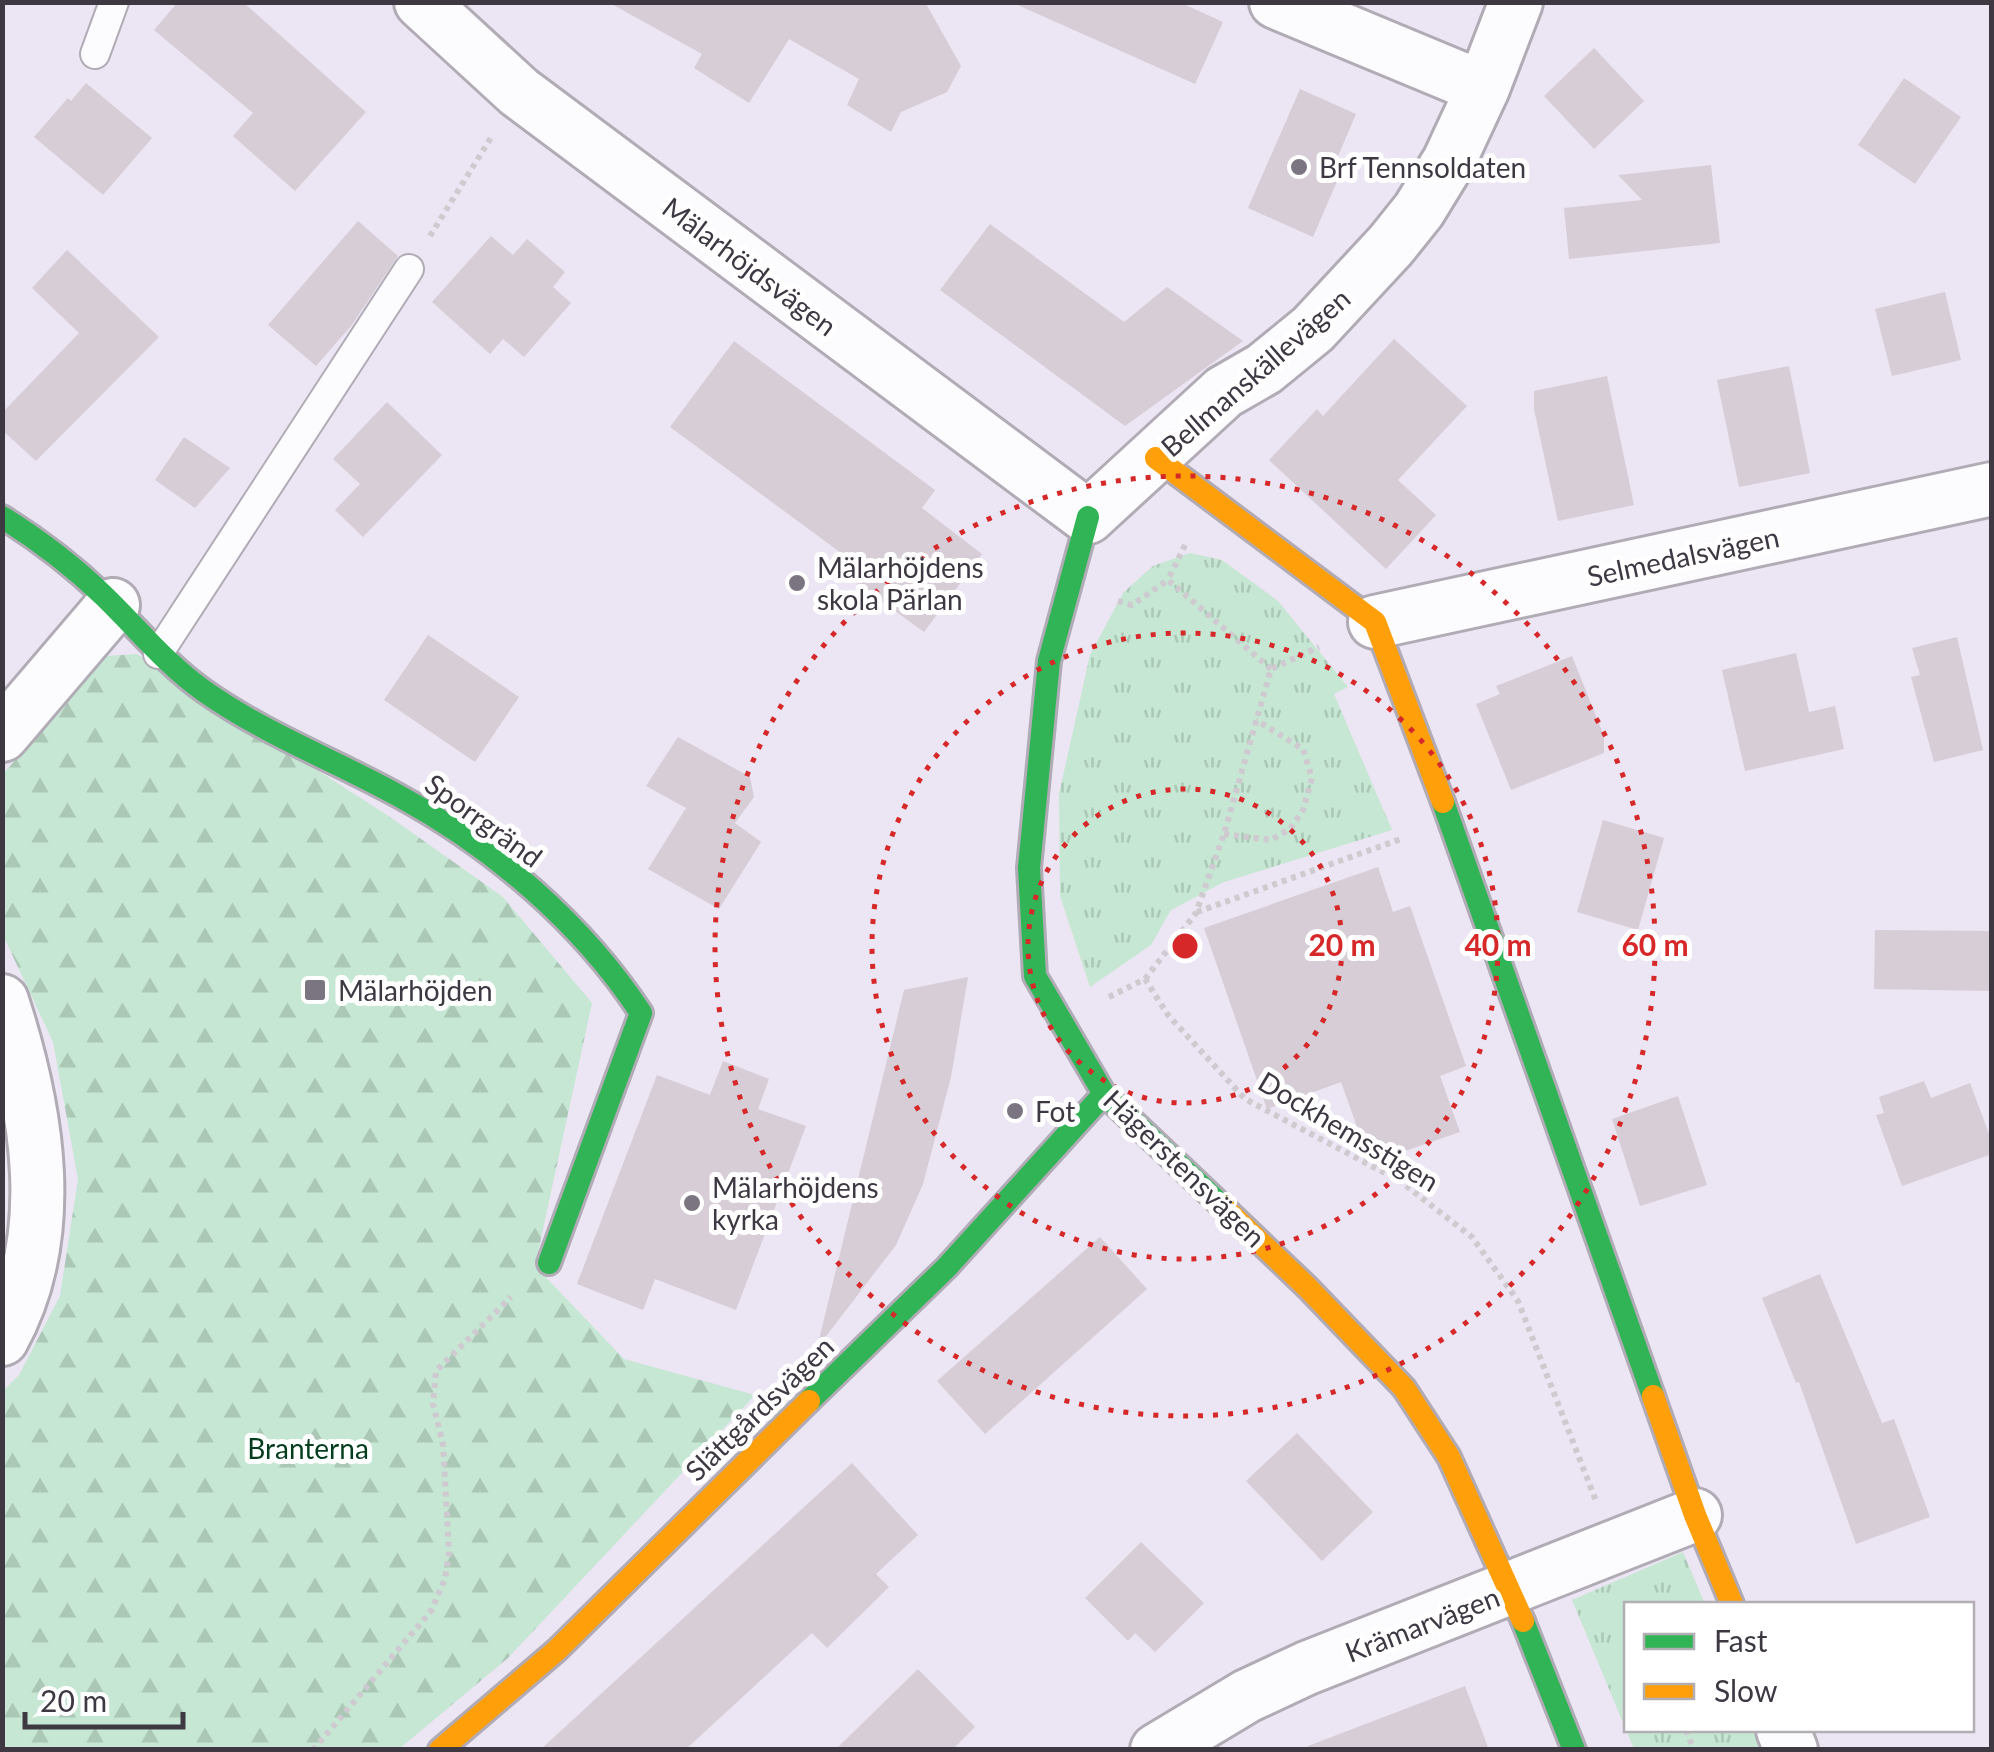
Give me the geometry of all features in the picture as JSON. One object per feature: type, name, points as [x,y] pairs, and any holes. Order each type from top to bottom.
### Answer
[{"type":"street","name":"Mälarhöjdsvägen","points":[[421,2],[518,92],[1088,517]]},
{"type":"street","points":[[1276,2],[1483,88]]},
{"type":"street","name":"Bellmanskällevägen","points":[[1088,517],[1224,392],[1264,369],[1313,328],[1374,266],[1432,190],[1483,88],[1516,2]]},
{"type":"street","points":[[1156,458],[1209,494],[1374,622],[1450,822],[1695,1515],[1731,1602]]},
{"type":"street","name":"Selmedalsvägen","points":[[1374,622],[1992,489]]},
{"type":"street","name":"Hägerstensvägen","points":[[1088,517],[1056,623],[1049,661],[1029,868],[1035,976],[1104,1094],[1294,1274],[1404,1388],[1449,1458],[1511,1590],[1574,1750]]},
{"type":"street","name":"Sporrgränd","points":[[2,518],[68,565],[113,605],[158,654],[202,690],[276,737],[398,795],[466,838],[555,912],[626,986],[641,1013],[550,1263]]},
{"type":"street","points":[[2,735],[113,605]]},
{"type":"street","points":[[2,1001],[17,1045],[29,1103],[38,1215],[32,1262],[14,1318],[2,1338]]},
{"type":"street","name":"Slättgårdsvägen","points":[[440,1750],[576,1631],[890,1324],[1040,1168],[1104,1094]]},
{"type":"street","name":"Krämarvägen","points":[[1158,1750],[1247,1696],[1292,1675],[1695,1515]]},
{"type":"lane","points":[[95,54],[114,2]]},
{"type":"lane","points":[[158,654],[409,269]]},
{"type":"path","points":[[409,269],[518,92]]},
{"type":"path","points":[[1209,494],[1168,580],[1271,669]]},
{"type":"path","points":[[1060,1021],[1145,979],[1196,913],[1224,834],[1271,669],[1374,622]]},
{"type":"path","points":[[1224,834],[1271,840],[1290,830],[1303,810],[1312,778],[1303,749],[1256,720]]},
{"type":"path","points":[[1196,913],[1450,822]]},
{"type":"path","name":"Dockhemsstigen","points":[[1145,979],[1168,1015],[1245,1098],[1400,1181],[1472,1237],[1518,1301],[1614,1548]]},
{"type":"path","points":[[313,1750],[431,1611],[445,1579],[449,1553],[443,1444],[433,1404],[436,1371],[466,1338],[550,1263]]},
{"type":"green space","points":[[1190,553],[1222,560],[1278,601],[1348,687],[1334,694],[1392,830],[1224,882],[1171,910],[1151,945],[1090,987],[1060,896],[1059,794],[1090,655],[1123,593],[1153,566]]},
{"type":"green space","name":"Branterna","points":[[137,654],[390,817],[503,897],[592,1003],[535,1266],[624,1359],[755,1395],[508,1658],[399,1749],[3,1750],[3,1391],[19,1375],[60,1296],[78,1179],[53,1042],[3,935],[3,774],[107,656]]},
{"type":"green space","points":[[1683,1552],[1704,1602],[1624,1602],[1624,1725],[1572,1600]]},
{"type":"green space","points":[[1627,1732],[1758,1732],[1765,1749],[1634,1749]]},
{"type":"building","points":[[178,2],[243,2],[366,112],[295,191],[233,136],[253,113],[154,30]]},
{"type":"building","points":[[608,2],[925,2],[961,66],[947,92],[901,112],[891,132],[847,105],[859,79],[789,39],[749,103],[694,68],[702,54]]},
{"type":"building","points":[[1011,2],[1179,2],[1223,22],[1195,84]]},
{"type":"building","points":[[1594,48],[1644,101],[1594,149],[1544,96]]},
{"type":"building","points":[[1904,78],[1961,117],[1915,184],[1858,145]]},
{"type":"building","points":[[86,83],[152,138],[103,195],[34,137]]},
{"type":"building","name":"Brf Tennsoldaten","points":[[1300,89],[1356,114],[1330,175],[1338,179],[1313,237],[1248,208]]},
{"type":"building","points":[[1711,165],[1720,243],[1569,259],[1564,208],[1642,200],[1618,175]]},
{"type":"building","points":[[358,221],[398,256],[351,326],[316,366],[268,325]]},
{"type":"building","points":[[990,224],[1124,322],[1167,287],[1243,341],[1125,426],[940,290]]},
{"type":"building","points":[[491,236],[513,255],[527,239],[565,272],[553,287],[571,303],[524,357],[503,339],[490,354],[432,302]]},
{"type":"building","points":[[67,250],[159,337],[36,461],[2,430],[2,413],[79,333],[32,288]]},
{"type":"building","points":[[1945,292],[1961,360],[1892,376],[1875,309]]},
{"type":"building","points":[[1394,339],[1467,406],[1398,480],[1436,515],[1386,569],[1269,460],[1317,409],[1323,416]]},
{"type":"building","points":[[734,341],[935,490],[922,508],[982,554],[924,632],[843,573],[852,561],[670,427]]},
{"type":"building","points":[[1789,366],[1810,473],[1739,487],[1717,380]]},
{"type":"building","points":[[1607,376],[1634,505],[1558,521],[1534,409],[1534,391]]},
{"type":"building","points":[[387,402],[442,455],[363,537],[335,510],[360,484],[333,459]]},
{"type":"building","points":[[184,437],[230,468],[195,508],[155,480]]},
{"type":"building","points":[[428,635],[519,697],[475,762],[384,700]]},
{"type":"building","points":[[1957,637],[1983,750],[1934,762],[1911,677],[1920,675],[1912,648]]},
{"type":"building","points":[[1796,653],[1809,712],[1835,706],[1844,749],[1745,771],[1722,670]]},
{"type":"building","points":[[1572,656],[1604,736],[1604,753],[1511,790],[1476,704],[1500,694],[1496,686]]},
{"type":"building","points":[[678,737],[750,777],[754,797],[735,823],[761,842],[719,909],[648,869],[686,808],[646,786]]},
{"type":"building","points":[[1603,820],[1664,838],[1638,930],[1577,912]]},
{"type":"building","points":[[1378,867],[1393,912],[1410,906],[1466,1066],[1440,1076],[1460,1132],[1370,1163],[1341,1082],[1267,1109],[1204,928]]},
{"type":"building","points":[[1875,930],[1992,931],[1992,991],[1874,989]]},
{"type":"building","points":[[968,977],[951,1077],[923,1184],[896,1245],[817,1348],[904,990]]},
{"type":"building","name":"Mälarhöjdens kyrka","points":[[723,1061],[769,1079],[758,1109],[806,1126],[736,1310],[655,1279],[643,1310],[577,1284],[657,1075],[710,1095]]},
{"type":"building","points":[[1924,1081],[1931,1098],[1970,1083],[1992,1142],[1992,1154],[1902,1186],[1876,1115],[1884,1113],[1879,1097]]},
{"type":"building","points":[[1678,1096],[1707,1185],[1640,1206],[1612,1119]]},
{"type":"building","points":[[1100,1237],[1147,1289],[985,1434],[937,1381]]},
{"type":"building","points":[[1820,1274],[1882,1423],[1894,1419],[1930,1517],[1856,1544],[1799,1382],[1796,1383],[1762,1298]]},
{"type":"building","points":[[1297,1433],[1373,1512],[1322,1561],[1246,1481]]},
{"type":"building","points":[[852,1463],[918,1535],[876,1574],[889,1587],[827,1648],[812,1633],[685,1750],[540,1750]]},
{"type":"building","points":[[1141,1542],[1204,1603],[1155,1652],[1135,1633],[1128,1641],[1085,1598]]},
{"type":"building","points":[[918,1669],[975,1727],[952,1750],[835,1750]]},
{"type":"building","points":[[1465,1686],[1489,1750],[1309,1750],[1308,1746]]},
{"type":"traffic: fast","points":[[2,517],[80,574],[164,658],[204,691],[275,734],[434,816],[501,863],[563,918],[618,980],[641,1013],[549,1263]]},
{"type":"traffic: fast","points":[[1088,517],[1049,661],[1029,868],[1035,976],[1104,1094],[1222,1206]]},
{"type":"traffic: fast","points":[[1443,802],[1653,1396]]},
{"type":"traffic: fast","points":[[809,1401],[947,1267],[1104,1094]]},
{"type":"traffic: fast","points":[[1523,1621],[1574,1750]]},
{"type":"traffic: slow","points":[[1156,458],[1375,622],[1443,802]]},
{"type":"traffic: slow","points":[[1222,1206],[1404,1388],[1449,1457],[1523,1621]]},
{"type":"traffic: slow","points":[[1653,1396],[1731,1602]]},
{"type":"traffic: slow","points":[[440,1750],[557,1650],[809,1401]]},
{"type":"place","name":"Brf Tennsoldaten","points":[[1299,167]]},
{"type":"place","name":"Mälarhöjdens skola Pärlan","points":[[797,583]]},
{"type":"place","name":"Mälarhöjden","points":[[315,990]]},
{"type":"place","name":"Fot","points":[[1015,1111]]},
{"type":"place","name":"Mälarhöjdens kyrka","points":[[692,1203]]}]
